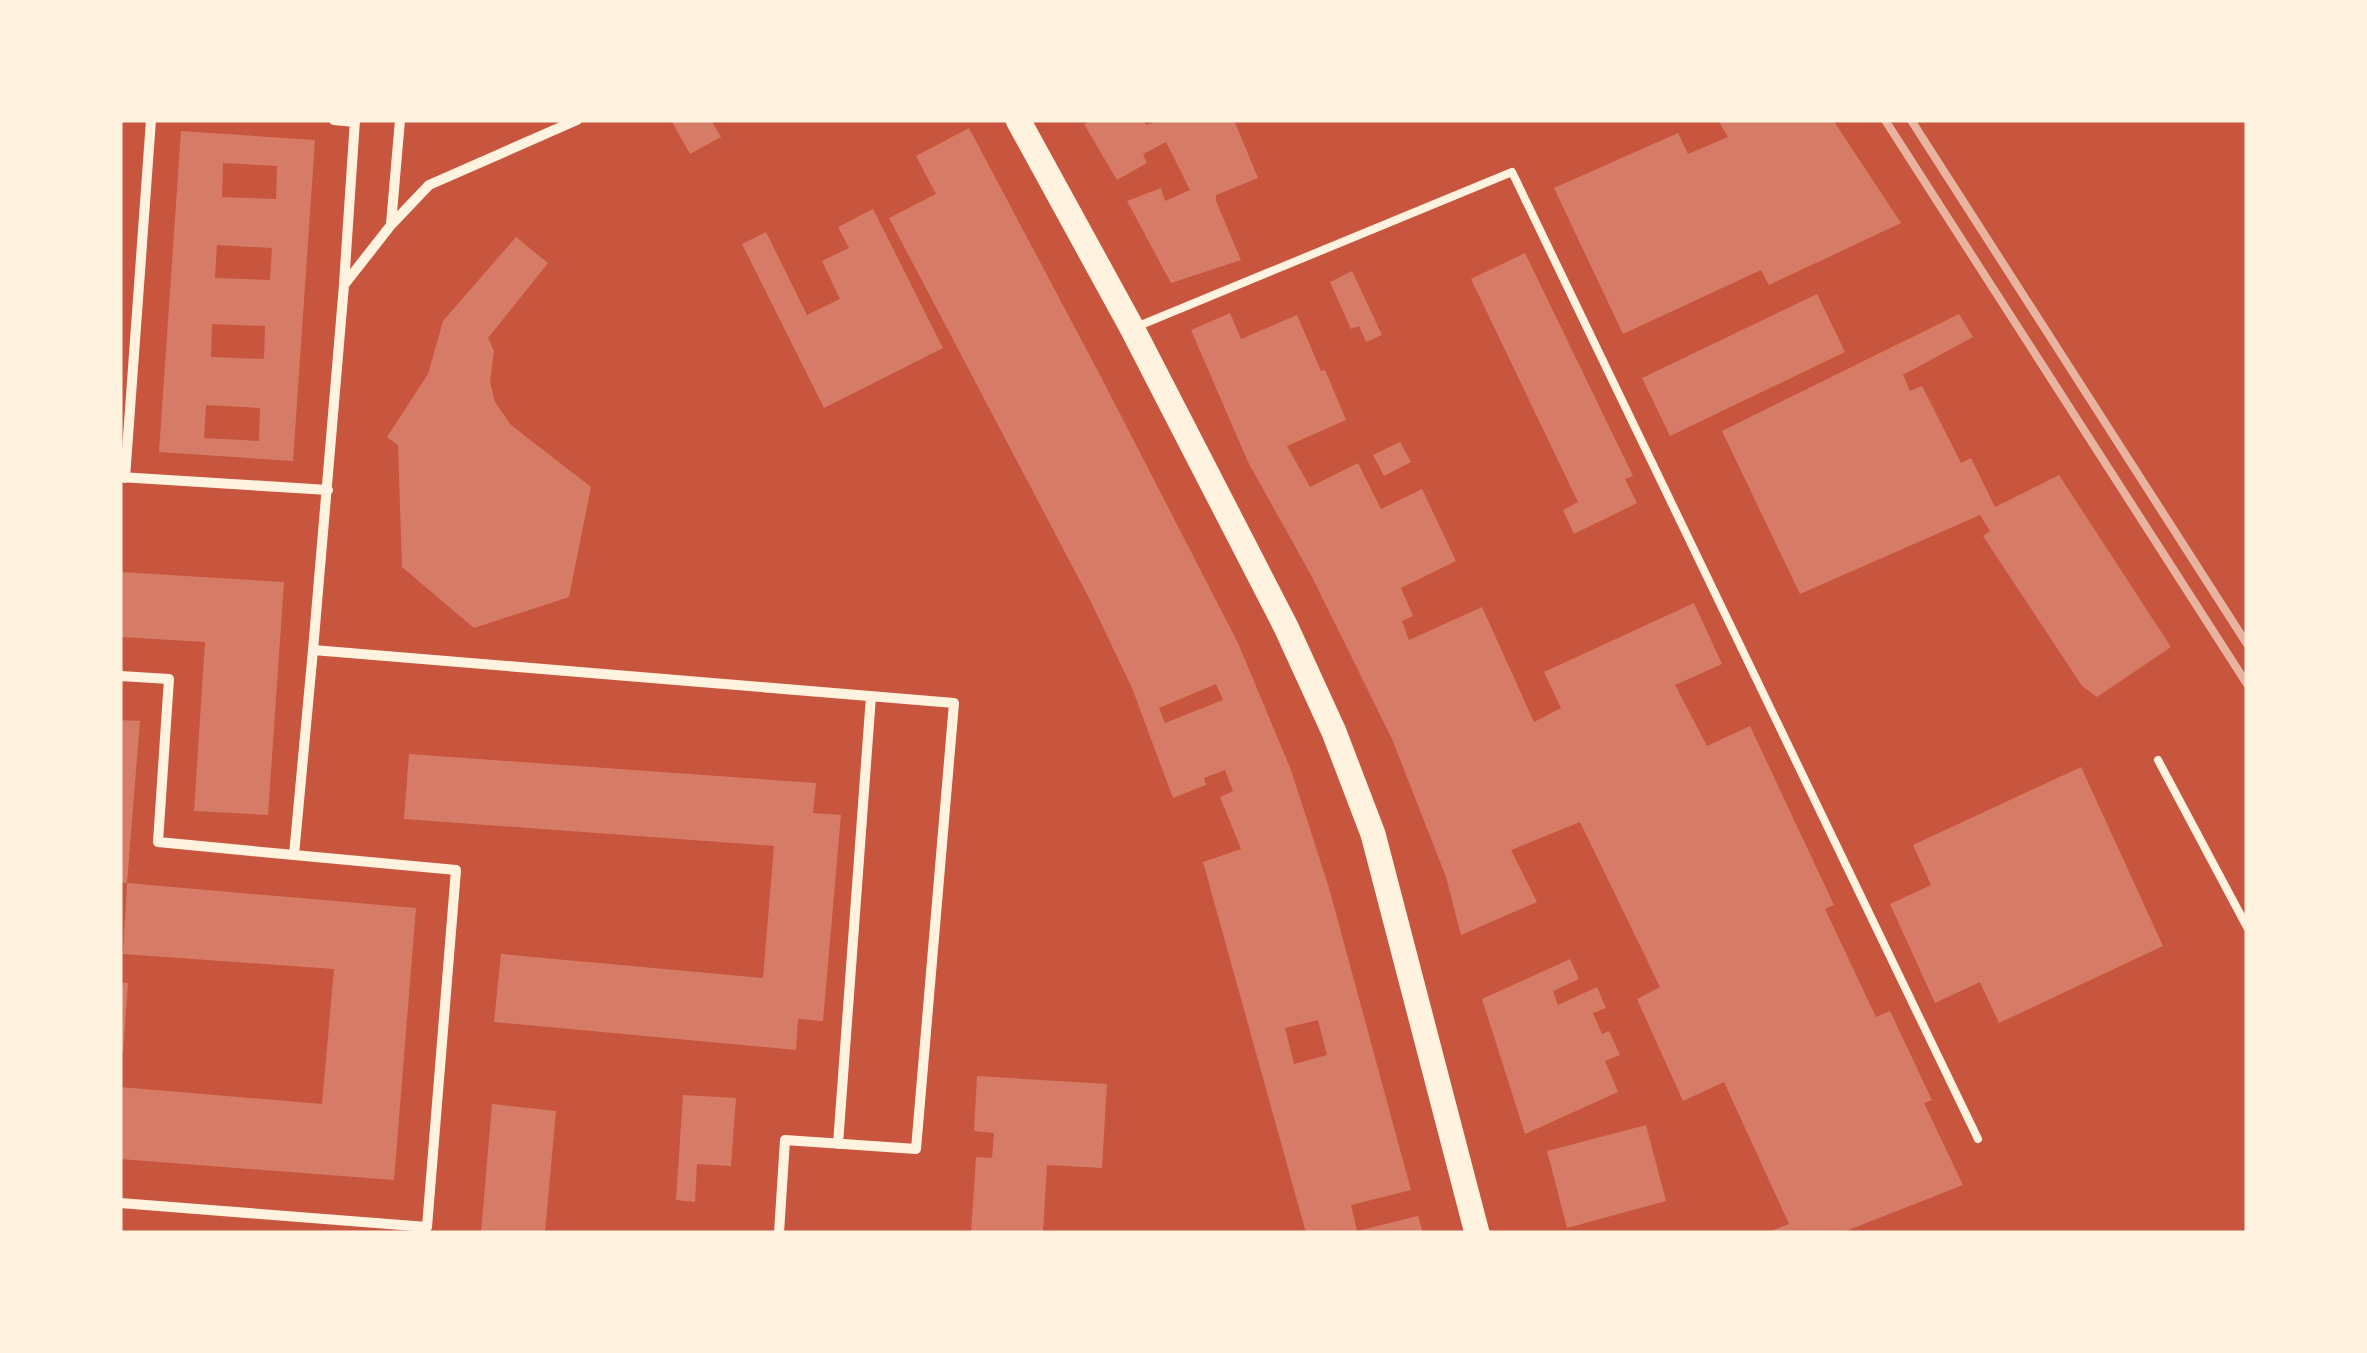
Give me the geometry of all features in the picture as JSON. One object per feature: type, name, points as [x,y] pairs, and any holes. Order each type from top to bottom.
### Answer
[{"type":"main road","points":[[1018,120],[1132,328],[1286,627],[1334,732],[1374,834],[1477,1233]]},
{"type":"street","points":[[151,120],[123,477],[328,490]]},
{"type":"street","points":[[294,855],[328,490],[355,121],[334,120]]},
{"type":"street","points":[[391,225],[400,120]]},
{"type":"street","points":[[344,285],[391,225],[429,185],[577,120]]},
{"type":"street","points":[[313,650],[954,704],[916,1149],[786,1140],[779,1233]]},
{"type":"street","points":[[120,676],[169,679],[158,842],[456,870],[427,1226],[120,1203]]},
{"type":"street","points":[[838,1144],[871,696]]},
{"type":"lane","points":[[1132,328],[1512,172],[1978,1138]]},
{"type":"lane","points":[[2158,760],[2247,927]]},
{"type":"building","points":[[671,120],[711,120],[721,137],[690,154]]},
{"type":"building","points":[[1094,120],[1144,120],[1146,125],[1160,120],[1234,120],[1258,178],[1216,195],[1216,201],[1241,260],[1171,283],[1127,201],[1161,188],[1165,201],[1190,190],[1166,142],[1143,154],[1147,163],[1117,180],[1084,124]]},
{"type":"building","points":[[1718,120],[1833,120],[1901,223],[1769,285],[1761,270],[1623,334],[1554,188],[1678,133],[1688,154],[1728,137]]},
{"type":"building","points":[[969,128],[1238,643],[1291,770],[1329,888],[1411,1190],[1351,1205],[1357,1231],[1418,1216],[1423,1233],[1306,1233],[1203,862],[1241,849],[1220,797],[1233,791],[1225,770],[1204,778],[1206,785],[1173,798],[1132,688],[1089,598],[889,218],[936,194],[916,156]],"holes":[[[1216,684],[1223,700],[1165,723],[1159,708]],[[1318,1020],[1327,1055],[1294,1064],[1285,1028]]]},
{"type":"building","points":[[181,131],[315,140],[293,461],[159,452]],"holes":[[[223,163],[277,166],[276,199],[222,197]],[[217,245],[272,248],[270,280],[215,278]],[[212,324],[265,326],[264,359],[211,357]],[[206,405],[260,408],[259,441],[204,438]]]},
{"type":"building","points":[[873,209],[943,348],[824,408],[742,244],[766,232],[807,315],[840,299],[822,261],[849,248],[838,227]]},
{"type":"building","points":[[516,237],[548,263],[488,338],[494,351],[490,382],[495,402],[511,425],[591,487],[569,597],[474,628],[402,567],[398,445],[387,437],[428,374],[443,321]]},
{"type":"building","points":[[1525,253],[1633,476],[1625,479],[1637,503],[1574,534],[1563,510],[1578,502],[1471,279]]},
{"type":"building","points":[[1352,271],[1382,335],[1366,342],[1359,326],[1351,329],[1330,282]]},
{"type":"building","points":[[1817,294],[1845,352],[1670,436],[1642,378]]},
{"type":"building","points":[[1230,313],[1241,339],[1297,315],[1346,420],[1287,446],[1310,487],[1358,463],[1381,509],[1422,489],[1456,561],[1401,588],[1413,616],[1402,621],[1409,640],[1482,607],[1534,722],[1561,708],[1544,672],[1694,603],[1722,664],[1675,685],[1707,746],[1750,726],[1834,905],[1825,909],[1876,1017],[1890,1011],[1932,1100],[1924,1103],[1963,1185],[1841,1233],[1765,1233],[1789,1224],[1724,1082],[1683,1101],[1637,999],[1660,987],[1580,822],[1511,850],[1537,902],[1461,935],[1446,877],[1392,739],[1311,575],[1248,462],[1191,330]]},
{"type":"building","points":[[1959,314],[1973,337],[1903,375],[1910,391],[1922,386],[1961,463],[1971,458],[1995,507],[2059,475],[2171,647],[2097,697],[2082,686],[1983,536],[1990,531],[1980,515],[1800,594],[1722,431]]},
{"type":"building","points":[[1400,442],[1411,462],[1384,476],[1373,455]]},
{"type":"building","points":[[120,572],[284,582],[268,815],[194,811],[205,642],[120,637]]},
{"type":"building","points":[[120,720],[140,721],[127,883],[120,883]]},
{"type":"building","points":[[409,754],[816,783],[813,813],[841,815],[823,1021],[798,1019],[796,1050],[494,1022],[501,954],[763,978],[774,846],[404,819]]},
{"type":"building","points":[[2081,767],[2163,946],[1999,1023],[1980,982],[1935,1003],[1890,904],[1931,885],[1913,845]]},
{"type":"building","points":[[127,883],[416,908],[394,1180],[120,1159],[120,1087],[322,1104],[334,969],[123,954]]},
{"type":"building","points":[[1570,959],[1579,979],[1553,991],[1558,1005],[1597,987],[1606,1008],[1593,1013],[1602,1034],[1609,1031],[1620,1055],[1605,1061],[1618,1092],[1525,1134],[1482,999]]},
{"type":"building","points":[[120,982],[128,983],[123,1052],[120,1052]]},
{"type":"building","points":[[977,1076],[1107,1084],[1102,1168],[1047,1165],[1043,1233],[971,1233],[976,1157],[992,1158],[994,1133],[974,1131]]},
{"type":"building","points":[[683,1095],[736,1098],[731,1166],[697,1164],[695,1202],[676,1200]]},
{"type":"building","points":[[492,1104],[556,1111],[545,1233],[481,1233]]},
{"type":"building","points":[[1646,1125],[1666,1201],[1567,1228],[1547,1151]]},
{"type":"railway","points":[[1885,120],[2247,684]]},
{"type":"railway","points":[[1911,120],[2247,644]]}]
